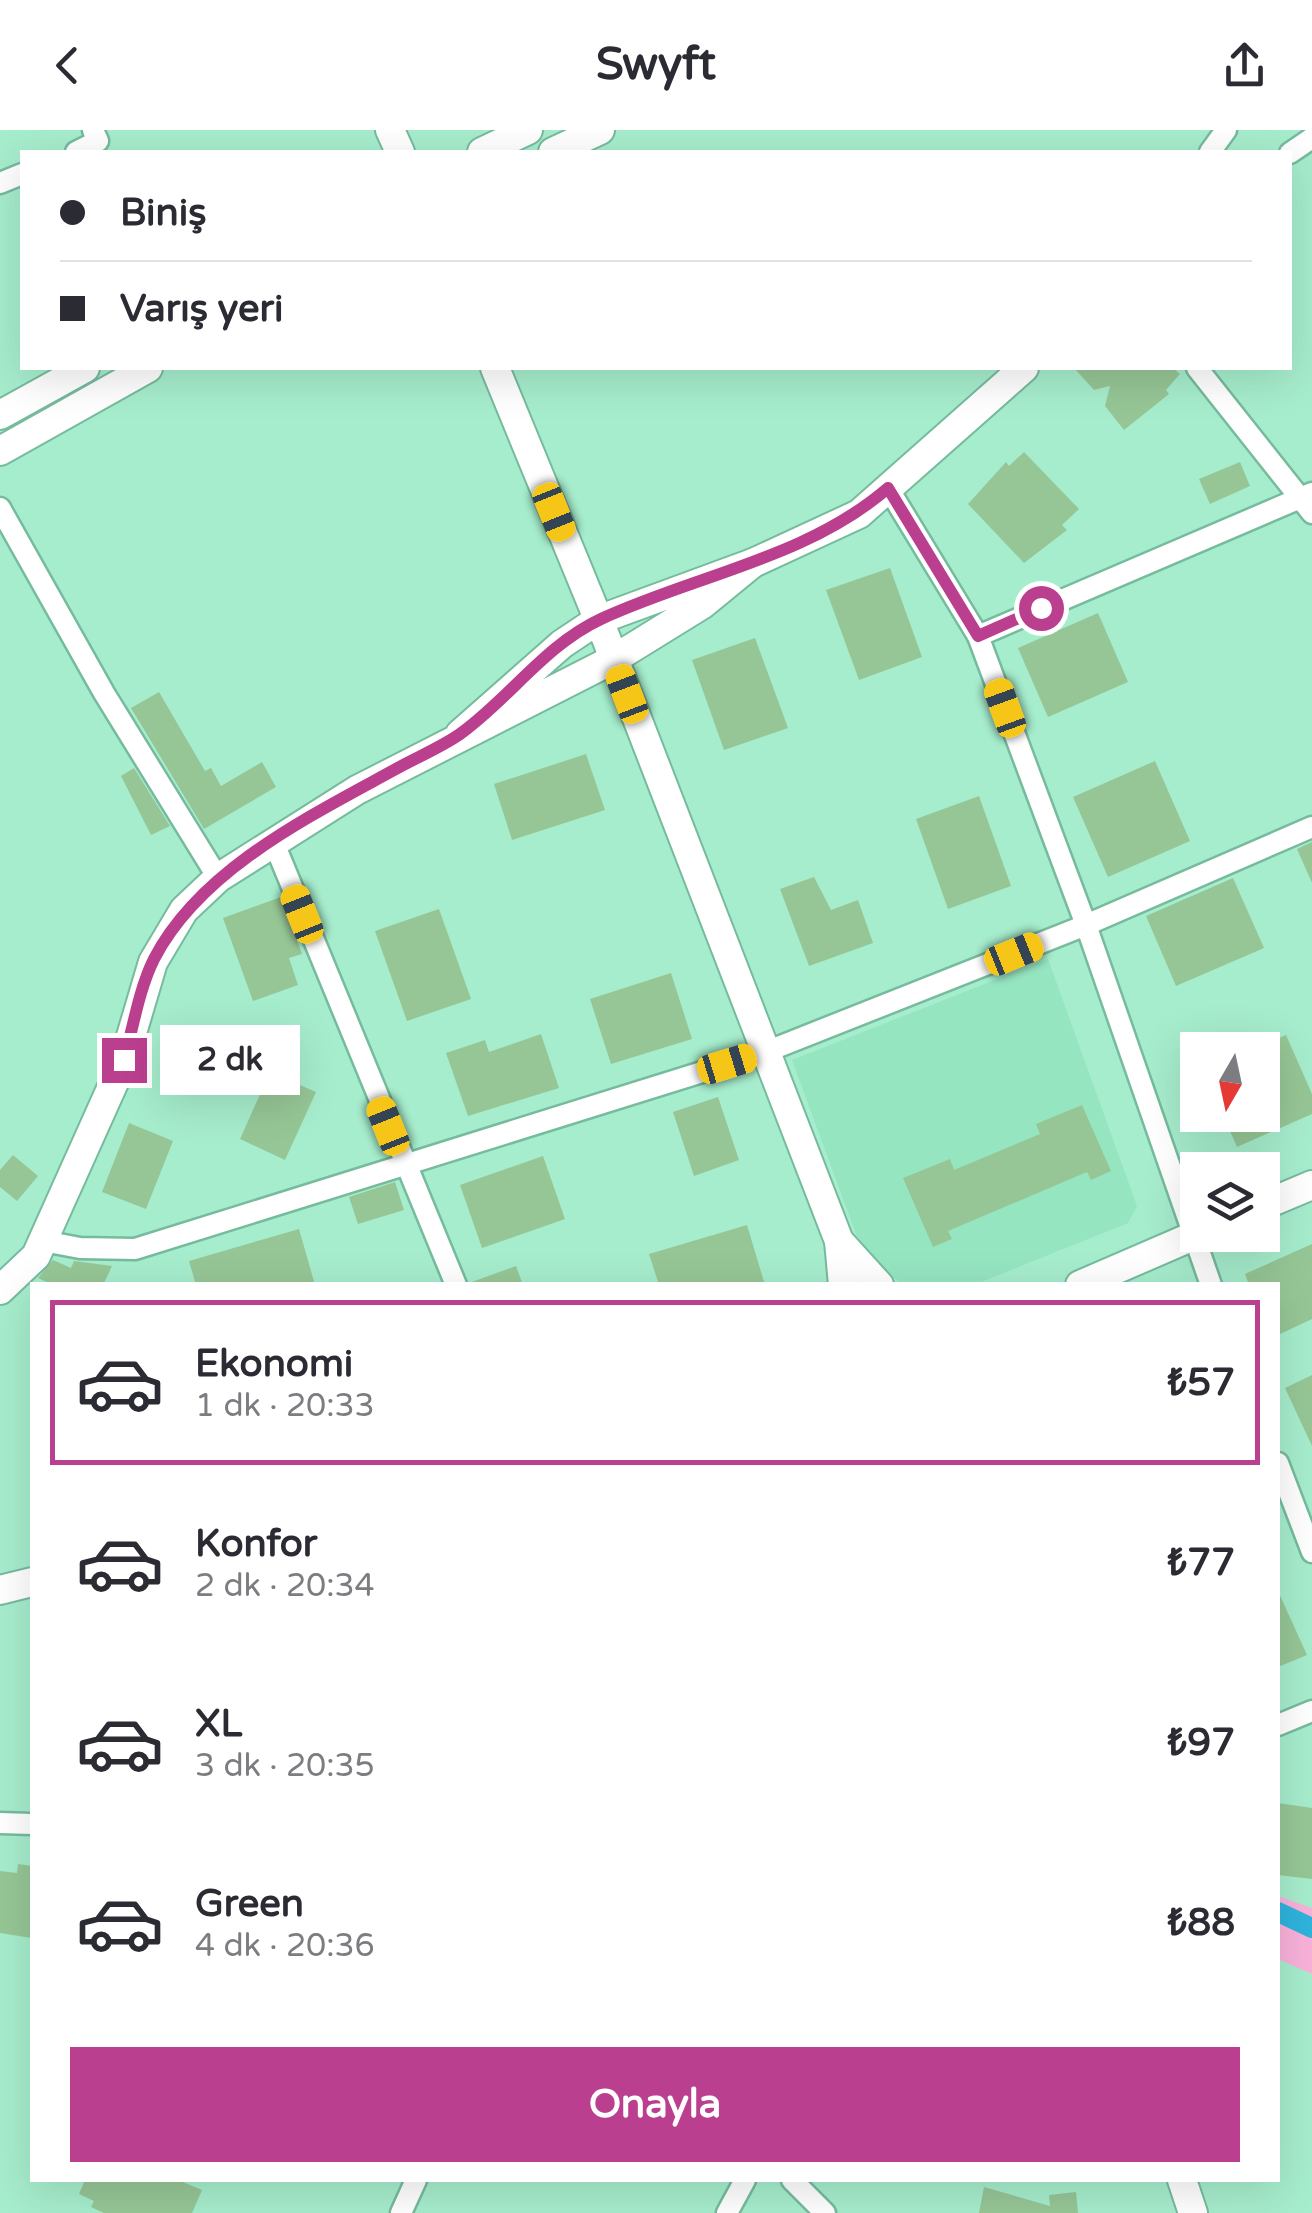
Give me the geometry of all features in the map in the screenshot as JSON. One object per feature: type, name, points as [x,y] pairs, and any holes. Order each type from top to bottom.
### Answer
[{"type":"street","points":[[486,150],[528,130]]},
{"type":"street","points":[[557,150],[600,130]]},
{"type":"street","points":[[79,150],[101,134]]},
{"type":"street","points":[[0,415],[81,370]]},
{"type":"street","points":[[0,451],[144,370]]},
{"type":"street","points":[[496,370],[614,659],[763,1053],[839,1241],[843,1282]]},
{"type":"street","points":[[460,734],[562,644],[598,620],[752,563],[859,514],[1022,370]]},
{"type":"street","points":[[978,636],[1308,502],[1199,370]]},
{"type":"street","points":[[888,488],[978,636],[1180,1193]]},
{"type":"street","points":[[0,508],[104,694],[218,878]]},
{"type":"street","points":[[0,1290],[36,1256],[124,1060],[152,962],[184,910],[218,878],[274,842],[460,734],[614,659],[703,604],[752,563]]},
{"type":"street","points":[[42,1241],[80,1248],[135,1248],[763,1053],[1086,926],[1312,827]]},
{"type":"street","points":[[274,842],[402,1162],[455,1282]]},
{"type":"street","points":[[1280,1198],[1312,1185]]},
{"type":"street","points":[[839,1241],[876,1282]]},
{"type":"street","points":[[1087,1282],[1180,1242]]},
{"type":"street","points":[[1200,1252],[1210,1282]]},
{"type":"street","points":[[1280,1468],[1312,1552]]},
{"type":"street","points":[[0,1590],[30,1582]]},
{"type":"street","points":[[1280,1725],[1312,1711]]},
{"type":"street","points":[[0,1823],[30,1824]]},
{"type":"street","points":[[401,2213],[415,2182]]},
{"type":"street","points":[[728,2213],[743,2182]]},
{"type":"street","points":[[794,2182],[825,2213]]},
{"type":"street","points":[[1183,2182],[1194,2213]]},
{"type":"shaded area","points":[[1048,959],[1137,1206],[1128,1223],[981,1282],[900,1282],[875,1265],[860,1245],[792,1060]]},
{"type":"shaded area","points":[[1280,1897],[1312,1908],[1312,1974],[1280,1960]]},
{"type":"building","points":[[1076,370],[1175,370],[1180,374],[1166,390],[1169,394],[1124,430],[1105,406],[1110,386],[1094,390]]},
{"type":"building","points":[[1024,452],[1079,509],[1062,525],[1067,530],[1024,563],[968,504],[1006,462],[1009,466]]},
{"type":"building","points":[[1240,462],[1250,486],[1210,504],[1199,479]]},
{"type":"building","points":[[890,568],[922,657],[859,680],[826,590]]},
{"type":"building","points":[[1098,613],[1128,682],[1048,717],[1018,648]]},
{"type":"building","points":[[755,638],[788,728],[724,750],[692,660]]},
{"type":"building","points":[[159,692],[205,771],[211,768],[221,786],[262,762],[276,787],[204,829],[131,708]]},
{"type":"building","points":[[586,754],[605,810],[512,840],[494,784]]},
{"type":"building","points":[[1155,761],[1190,841],[1108,877],[1073,797]]},
{"type":"building","points":[[134,768],[170,826],[151,835],[121,776]]},
{"type":"building","points":[[979,796],[1011,886],[948,909],[916,819]]},
{"type":"building","points":[[1312,842],[1312,883],[1297,849]]},
{"type":"building","points":[[814,877],[831,910],[858,900],[873,943],[809,966],[780,889]]},
{"type":"building","points":[[1233,878],[1264,948],[1176,986],[1146,916]]},
{"type":"building","points":[[281,897],[302,954],[289,958],[298,985],[253,1001],[223,918]]},
{"type":"building","points":[[439,909],[471,999],[407,1021],[375,931]]},
{"type":"building","points":[[671,973],[692,1039],[611,1064],[590,999]]},
{"type":"building","points":[[541,1034],[559,1088],[468,1116],[446,1053],[485,1040],[489,1052]]},
{"type":"building","points":[[1286,1035],[1312,1094],[1312,1114],[1280,1128],[1280,1038]]},
{"type":"building","points":[[270,1072],[316,1092],[285,1160],[240,1139]]},
{"type":"building","points":[[718,1097],[739,1160],[694,1176],[673,1112]]},
{"type":"building","points":[[1082,1105],[1111,1171],[1091,1180],[1087,1172],[948,1231],[952,1239],[933,1247],[903,1178],[950,1159],[954,1170],[1040,1134],[1036,1124]]},
{"type":"building","points":[[129,1123],[173,1141],[146,1209],[102,1192]]},
{"type":"building","points":[[1230,1132],[1271,1132],[1237,1147]]},
{"type":"building","points":[[13,1155],[38,1176],[17,1201],[0,1187],[0,1170]]},
{"type":"building","points":[[543,1156],[565,1219],[482,1248],[460,1185]]},
{"type":"building","points":[[395,1182],[404,1210],[358,1224],[349,1197]]},
{"type":"building","points":[[747,1225],[764,1282],[658,1282],[649,1254]]},
{"type":"building","points":[[299,1229],[314,1282],[195,1282],[189,1261]]},
{"type":"building","points":[[1312,1244],[1312,1319],[1280,1334],[1280,1282],[1248,1282],[1245,1274]]},
{"type":"building","points":[[53,1260],[71,1268],[74,1261],[112,1266],[104,1282],[47,1282],[38,1278]]},
{"type":"building","points":[[516,1266],[522,1282],[472,1282]]},
{"type":"building","points":[[1312,1375],[1312,1446],[1285,1388]]},
{"type":"building","points":[[1280,1595],[1307,1655],[1280,1666]]},
{"type":"building","points":[[1280,1803],[1312,1808],[1312,1879],[1280,1875]]},
{"type":"building","points":[[18,1864],[30,1866],[30,1938],[0,1933],[0,1871],[17,1873]]},
{"type":"building","points":[[84,2182],[183,2182],[202,2190],[192,2213],[104,2213],[91,2207],[94,2201],[79,2194]]},
{"type":"building","points":[[984,2187],[1050,2206],[1049,2195],[1076,2192],[1078,2213],[979,2213]]},
{"type":"waterway","points":[[1280,1913],[1312,1928]]},
{"type":"route","points":[[124,1060],[152,962],[184,910],[218,878],[356,790],[460,734],[562,644],[598,620],[752,563],[859,514],[888,488],[978,636],[1041,608]]}]
